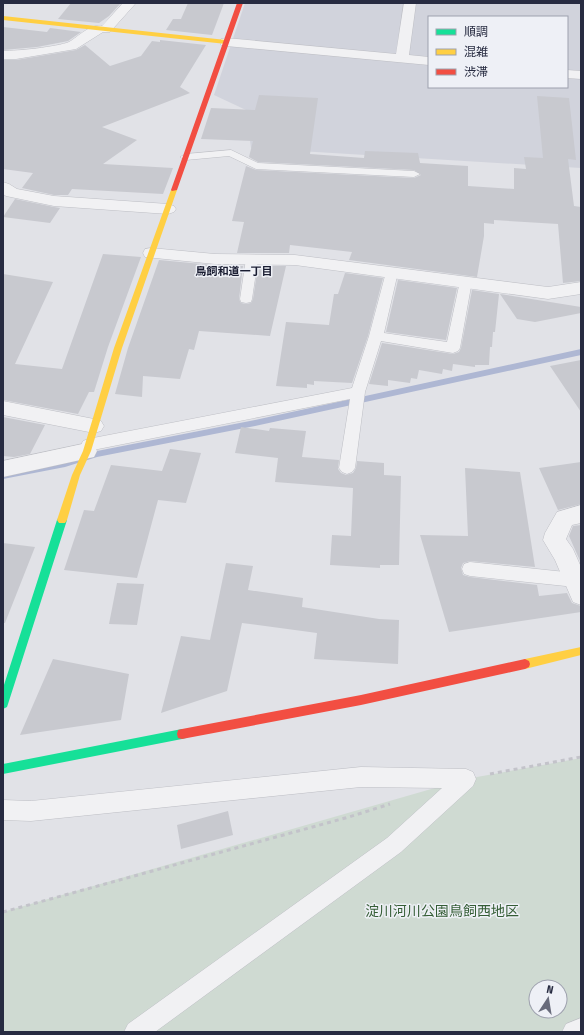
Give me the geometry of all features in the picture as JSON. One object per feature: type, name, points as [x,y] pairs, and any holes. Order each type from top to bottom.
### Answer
[{"type":"street","points":[[3,55],[16,55],[71,46],[102,29],[130,3]]},
{"type":"street","points":[[3,704],[76,475],[87,448],[118,348],[240,3]]},
{"type":"street","points":[[402,58],[410,3]]},
{"type":"street","points":[[3,18],[226,42],[428,61]]},
{"type":"street","points":[[568,74],[581,75]]},
{"type":"street","points":[[6,195],[168,209]]},
{"type":"street","points":[[151,253],[215,259],[295,260],[466,281],[548,293],[579,292]]},
{"type":"street","points":[[3,408],[94,426]]},
{"type":"street","points":[[3,469],[87,448]]},
{"type":"street","points":[[578,588],[565,556],[554,540],[556,533],[565,518],[581,514]]},
{"type":"street","points":[[3,769],[361,700],[581,651]]},
{"type":"lane","points":[[186,157],[231,153],[256,166],[414,174]]},
{"type":"lane","points":[[246,299],[252,259]]},
{"type":"lane","points":[[347,468],[357,399],[376,336],[392,272]]},
{"type":"lane","points":[[376,336],[453,348],[466,281]]},
{"type":"lane","points":[[87,448],[357,399]]},
{"type":"lane","points":[[470,568],[578,588]]},
{"type":"lane","points":[[3,810],[30,811],[361,777],[466,779]]},
{"type":"lane","points":[[136,1032],[394,845],[466,779]]},
{"type":"lane","points":[[574,1032],[581,1030]]},
{"type":"path","points":[[466,779],[581,757]]},
{"type":"path","points":[[3,912],[341,819],[393,802]]},
{"type":"shaded area","points":[[245,3],[581,3],[581,168],[251,148],[246,110],[214,95]]},
{"type":"green space","name":"淀川河川公園鳥飼西地区","points":[[581,758],[581,1032],[3,1032],[3,912],[466,779]]},
{"type":"building","points":[[71,3],[121,3],[109,16],[99,23],[58,19]]},
{"type":"building","points":[[188,3],[224,3],[212,35],[166,30],[173,19],[181,19]]},
{"type":"building","points":[[3,27],[47,32],[50,28],[81,32],[68,41],[37,47],[3,50]]},
{"type":"building","points":[[160,40],[206,45],[180,87],[190,93],[102,127],[137,140],[103,164],[173,168],[163,194],[72,189],[68,195],[54,195],[22,188],[33,173],[3,169],[3,60],[16,60],[76,50],[85,45],[110,66],[141,56],[152,41],[160,42]]},
{"type":"building","points":[[259,95],[318,98],[310,154],[364,158],[365,151],[418,153],[420,163],[468,166],[468,186],[514,189],[514,168],[526,169],[524,157],[543,158],[537,96],[569,98],[576,160],[568,159],[574,206],[581,207],[581,281],[563,283],[558,224],[494,220],[494,224],[484,223],[484,236],[477,277],[349,260],[352,252],[290,245],[289,253],[237,253],[244,222],[232,221],[246,166],[256,170],[414,178],[421,175],[414,170],[258,162],[249,157],[253,141],[201,139],[211,108],[255,110]]},
{"type":"building","points":[[15,199],[60,208],[50,223],[3,217]]},
{"type":"building","points":[[103,254],[141,257],[108,347],[94,392],[89,392],[78,414],[3,400],[3,274],[53,282],[15,364],[62,369]]},
{"type":"building","points":[[159,260],[234,267],[243,266],[239,299],[241,303],[246,304],[251,303],[253,299],[258,266],[286,266],[270,336],[199,331],[194,350],[189,349],[180,379],[143,376],[142,397],[115,394],[128,348]]},
{"type":"building","points":[[345,273],[383,278],[368,336],[352,383],[314,381],[314,385],[307,384],[307,388],[276,386],[286,322],[329,325],[334,294],[338,294]]},
{"type":"building","points":[[398,280],[457,288],[446,340],[386,332]]},
{"type":"building","points":[[472,290],[499,294],[495,332],[493,332],[492,347],[490,347],[489,365],[475,365],[475,367],[453,364],[452,371],[443,369],[442,374],[419,370],[417,379],[411,378],[410,383],[388,380],[388,386],[369,384],[382,343],[453,354],[459,352]]},
{"type":"building","points":[[500,294],[581,307],[581,313],[535,322],[517,319]]},
{"type":"building","points":[[581,360],[581,412],[550,366]]},
{"type":"building","points":[[3,417],[45,425],[30,454],[14,457],[3,456]]},
{"type":"building","points":[[241,427],[269,431],[270,428],[306,431],[302,457],[339,460],[338,469],[341,473],[346,475],[353,473],[356,468],[357,461],[384,463],[384,475],[401,476],[399,565],[380,565],[380,568],[330,565],[332,535],[351,536],[353,488],[275,482],[278,458],[235,453]]},
{"type":"building","points":[[170,449],[201,453],[186,503],[158,500],[137,578],[64,570],[84,510],[94,511],[111,465],[162,471]]},
{"type":"building","points":[[581,462],[581,504],[558,510],[539,468]]},
{"type":"building","points":[[465,468],[520,472],[535,567],[470,561],[463,563],[461,568],[463,575],[537,585],[539,596],[567,593],[572,603],[581,606],[581,612],[449,632],[420,535],[468,536]]},
{"type":"building","points":[[581,525],[581,563],[569,536],[573,526]]},
{"type":"building","points":[[3,543],[35,547],[5,623],[3,623]]},
{"type":"building","points":[[226,563],[253,566],[248,590],[303,598],[302,607],[379,619],[399,620],[398,664],[314,659],[317,633],[242,623],[227,691],[161,713],[181,636],[210,640]]},
{"type":"building","points":[[117,583],[144,584],[137,625],[109,624]]},
{"type":"building","points":[[53,659],[129,674],[121,720],[20,735]]},
{"type":"building","points":[[228,811],[233,835],[181,849],[177,825]]},
{"type":"waterway","points":[[3,476],[65,464],[97,454],[255,423],[581,352]]},
{"type":"traffic: fast","points":[[3,704],[62,520]]},
{"type":"traffic: fast","points":[[3,769],[182,734]]},
{"type":"traffic: slow","points":[[3,18],[226,42]]},
{"type":"traffic: slow","points":[[62,520],[76,475],[87,451],[118,348],[174,190]]},
{"type":"traffic: slow","points":[[525,664],[581,651]]},
{"type":"traffic: jam","points":[[174,190],[240,3]]},
{"type":"traffic: jam","points":[[182,734],[361,700],[525,664]]},
{"type":"district","name":"鳥飼和道一丁目","points":[[234,271]]}]
